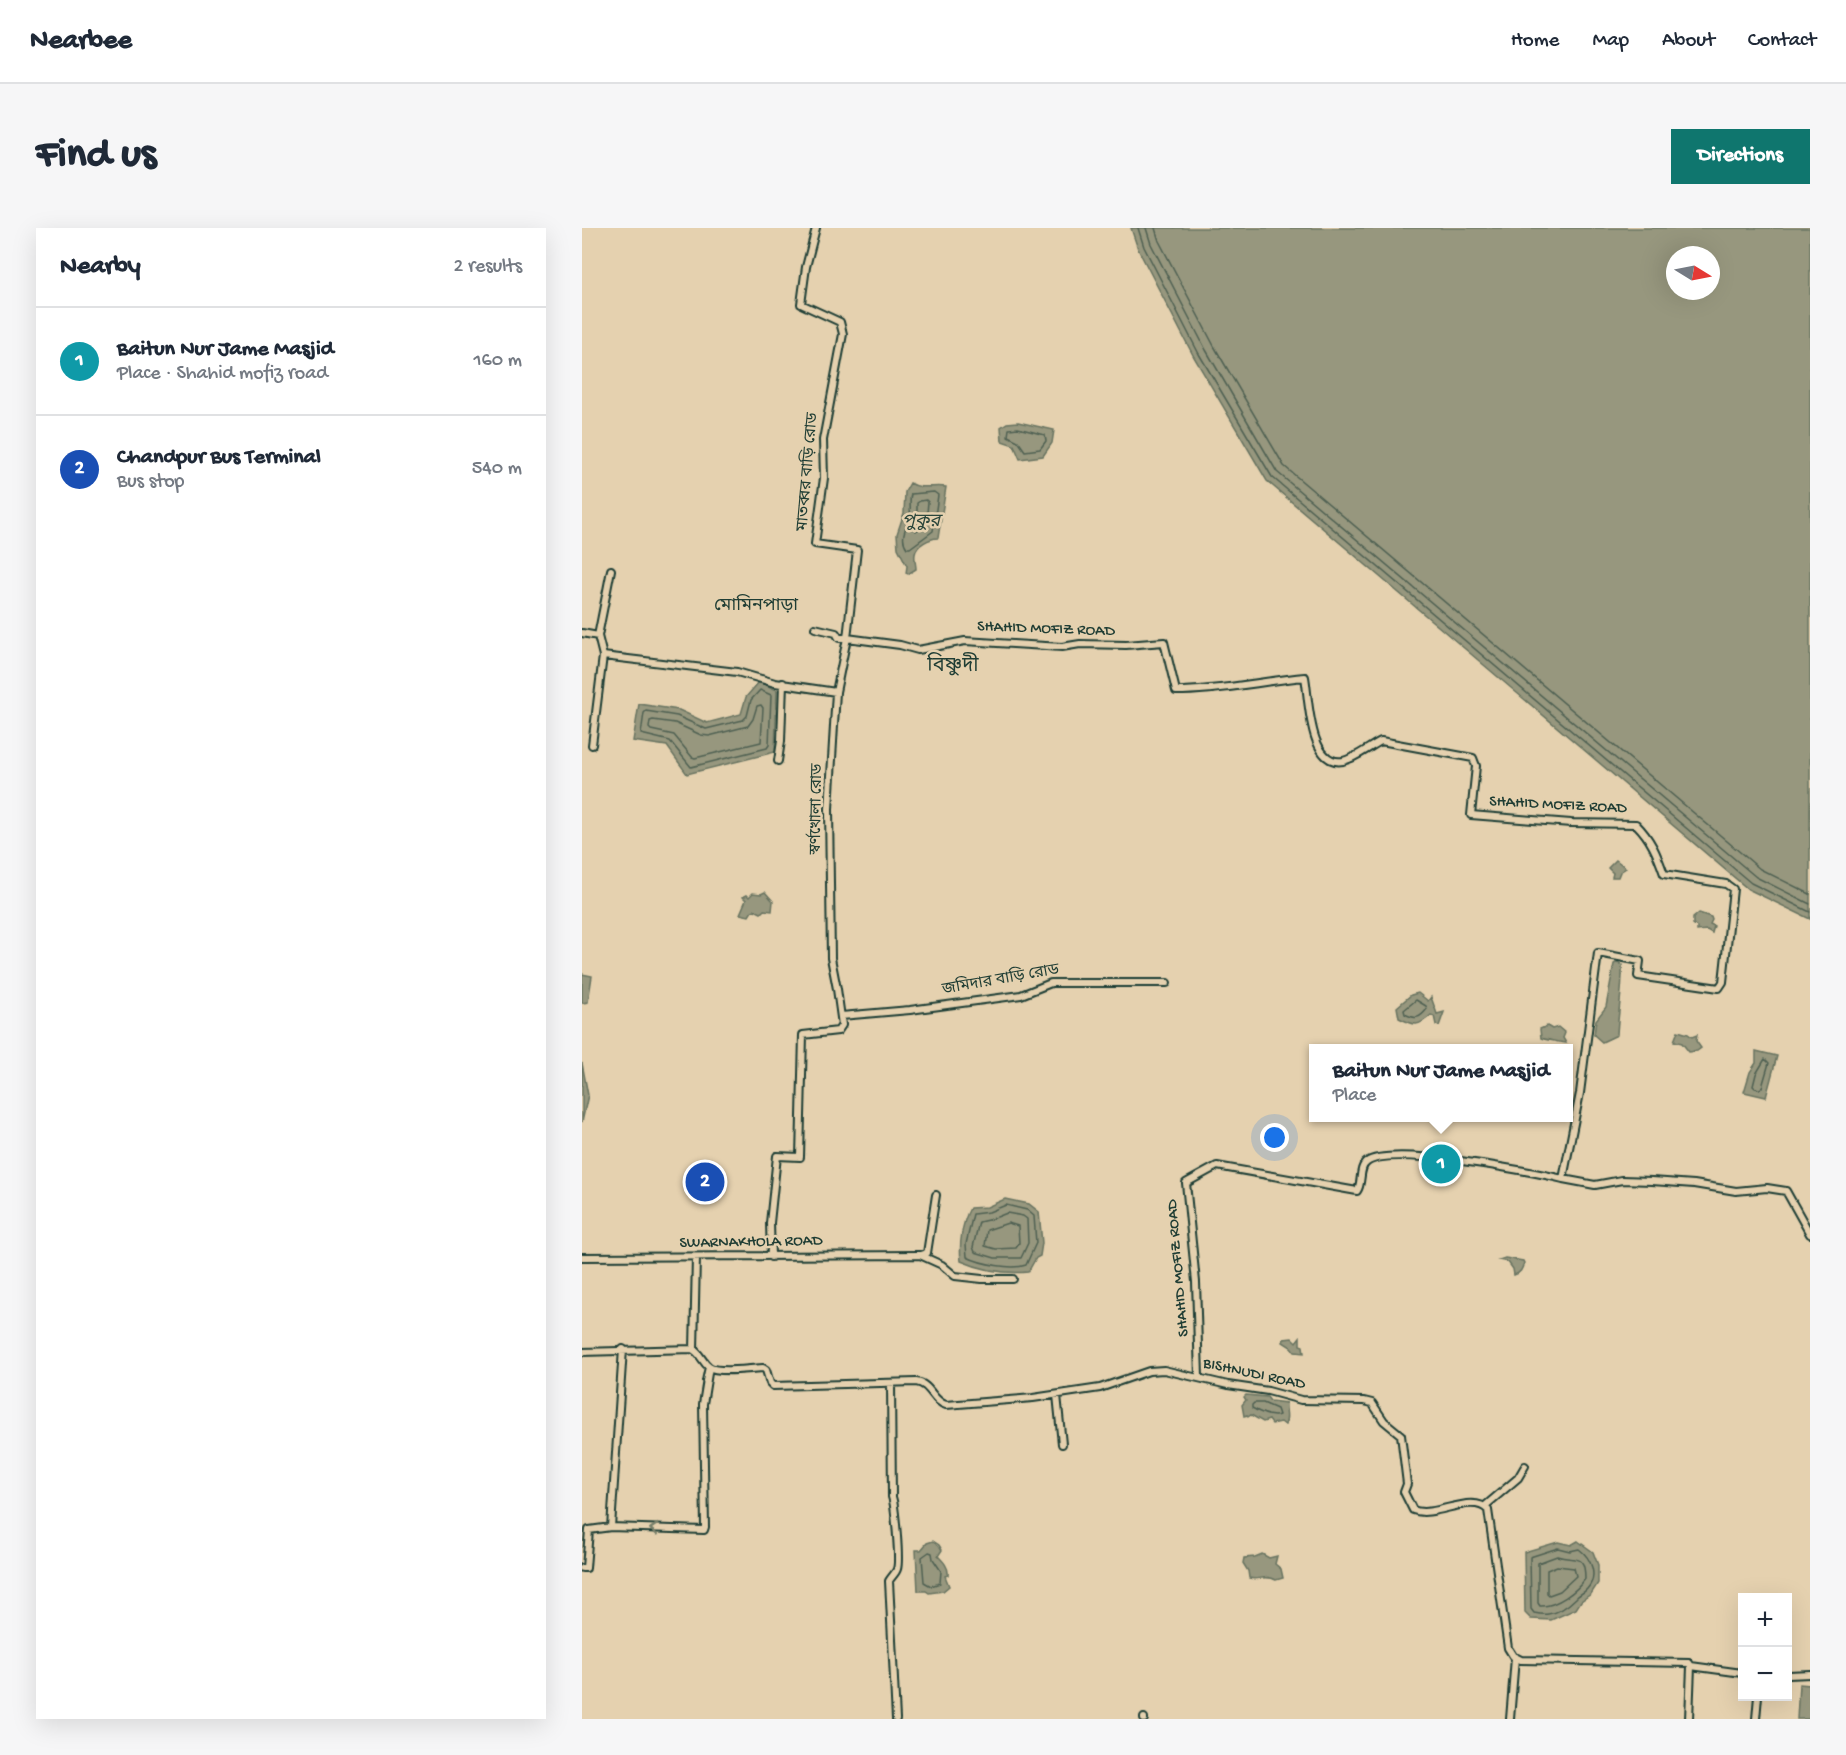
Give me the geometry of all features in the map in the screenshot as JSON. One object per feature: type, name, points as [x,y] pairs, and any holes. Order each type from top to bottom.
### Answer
[{"type":"street","name":"মাতব্বর বাড়ি রোড","points":[[816,228],[806,267],[801,304],[840,322],[843,334],[822,440],[824,478],[815,544],[857,550],[847,638]]},
{"type":"street","points":[[592,745],[603,656],[598,636],[611,570]]},
{"type":"street","points":[[815,628],[836,633],[839,638],[847,638]]},
{"type":"street","points":[[582,633],[598,636]]},
{"type":"street","name":"স্বর্ণখোলা রোড","points":[[841,1016],[831,958],[829,809],[836,692],[847,638]]},
{"type":"street","name":"SHAHID MOFIZ ROAD","points":[[847,638],[900,645],[918,650],[965,641],[1062,647],[1080,644],[1126,645],[1164,642],[1176,691],[1305,677],[1309,714],[1319,744],[1329,760],[1342,761],[1352,758],[1380,741],[1473,758],[1476,766],[1471,815],[1571,823],[1636,824],[1656,850],[1664,874],[1726,884],[1732,889],[1723,982],[1719,988],[1638,976],[1640,961],[1598,953],[1586,1060],[1563,1179],[1489,1165],[1407,1156],[1367,1161],[1363,1166],[1360,1188],[1357,1191],[1217,1167],[1186,1183],[1196,1282],[1199,1377]]},
{"type":"street","points":[[603,656],[737,672],[775,683],[836,692]]},
{"type":"street","points":[[778,761],[783,683]]},
{"type":"street","name":"জমিদার বাড়ি রোড","points":[[841,1016],[910,1010],[1022,995],[1051,983],[1167,983]]},
{"type":"street","points":[[771,1257],[770,1223],[777,1156],[800,1157],[803,1035],[838,1031],[842,1025],[841,1016]]},
{"type":"street","points":[[1563,1179],[1595,1185],[1622,1180],[1694,1184],[1736,1191],[1767,1188],[1785,1191],[1810,1234]]},
{"type":"street","points":[[920,1255],[927,1253],[936,1195]]},
{"type":"street","points":[[920,1255],[942,1265],[955,1276],[1013,1279]]},
{"type":"street","name":"SWARNAKHOLA ROAD","points":[[582,1257],[920,1255]]},
{"type":"street","points":[[694,1350],[696,1257]]},
{"type":"street","points":[[610,1527],[623,1349]]},
{"type":"street","points":[[582,1352],[623,1349],[694,1350],[709,1366],[703,1404],[704,1530],[610,1527],[590,1530],[586,1568],[582,1568]]},
{"type":"street","points":[[706,1381],[709,1366]]},
{"type":"street","name":"BISHNUDI ROAD","points":[[709,1366],[715,1369],[764,1368],[773,1386],[922,1383],[937,1400],[946,1405],[1057,1395],[1100,1388],[1149,1371],[1164,1370],[1301,1400],[1364,1401],[1372,1403],[1384,1420],[1401,1435],[1407,1484],[1404,1492],[1413,1510],[1430,1511],[1476,1503],[1485,1506]]},
{"type":"street","points":[[891,1383],[892,1497],[895,1504],[894,1517],[899,1553],[897,1570],[889,1581],[896,1719]]},
{"type":"street","points":[[1057,1395],[1062,1444]]},
{"type":"street","points":[[1510,1719],[1515,1658],[1509,1648],[1488,1509],[1485,1506],[1518,1478],[1525,1466]]},
{"type":"street","points":[[1515,1658],[1603,1662],[1684,1662],[1691,1666],[1738,1672]]},
{"type":"street","points":[[1689,1719],[1691,1666]]},
{"type":"street","points":[[1792,1675],[1810,1674]]},
{"type":"street","points":[[1756,1719],[1758,1701]]},
{"type":"water","points":[[1131,228],[1810,228],[1810,919],[1748,889],[1267,481],[1194,357],[1138,249]]},
{"type":"water","points":[[1018,422],[1054,430],[1052,443],[1043,456],[1020,459],[1014,445],[1002,441],[1001,427],[1007,423]]},
{"type":"water","name":"পুকুর","points":[[910,483],[923,487],[946,487],[938,538],[927,541],[918,548],[915,556],[916,569],[908,574],[906,573],[907,566],[898,548],[897,534],[904,513],[905,492]]},
{"type":"water","points":[[759,682],[777,690],[775,752],[687,774],[667,746],[633,741],[639,704],[679,710],[707,723],[741,714],[746,697]]},
{"type":"water","points":[[1616,860],[1626,868],[1620,872],[1618,877],[1612,877],[1613,873],[1608,868]]},
{"type":"water","points":[[765,892],[773,901],[772,911],[764,910],[761,913],[755,910],[749,916],[740,914],[746,900],[743,897]]},
{"type":"water","points":[[1699,913],[1711,917],[1710,924],[1714,926],[1712,933],[1707,930],[1697,931],[1693,918]]},
{"type":"water","points":[[1618,962],[1622,965],[1622,974],[1617,1035],[1602,1042],[1594,1035],[1596,1020],[1606,1007],[1614,964]]},
{"type":"water","points":[[582,974],[592,976],[588,1002],[582,1003]]},
{"type":"water","points":[[1418,993],[1428,1001],[1431,997],[1437,1014],[1444,1012],[1439,1026],[1436,1025],[1434,1016],[1431,1015],[1423,1022],[1416,1024],[1399,1018],[1397,1007],[1411,995]]},
{"type":"water","points":[[1547,1026],[1552,1029],[1558,1027],[1565,1033],[1563,1038],[1566,1043],[1541,1038],[1540,1029]]},
{"type":"water","points":[[1678,1031],[1692,1037],[1697,1035],[1696,1041],[1701,1048],[1689,1052],[1682,1043],[1674,1041]]},
{"type":"water","points":[[1756,1051],[1777,1056],[1766,1097],[1744,1092],[1750,1072],[1756,1063]]},
{"type":"water","points":[[582,1063],[588,1095],[582,1122]]},
{"type":"water","points":[[1005,1199],[1029,1204],[1039,1212],[1042,1243],[1040,1256],[1036,1258],[1028,1272],[994,1271],[961,1261],[962,1234],[970,1208],[987,1207]]},
{"type":"water","points":[[1505,1258],[1523,1261],[1520,1272],[1514,1275],[1508,1262],[1499,1260]]},
{"type":"water","points":[[1300,1337],[1300,1345],[1303,1346],[1304,1353],[1295,1352],[1283,1342],[1284,1339],[1292,1338],[1296,1342]]},
{"type":"water","points":[[1246,1395],[1267,1397],[1270,1401],[1286,1403],[1285,1425],[1281,1422],[1272,1424],[1269,1420],[1263,1422],[1251,1415],[1244,1416],[1242,1405],[1246,1400],[1244,1397]]},
{"type":"water","points":[[933,1541],[942,1550],[938,1556],[948,1569],[948,1575],[945,1576],[949,1586],[943,1591],[929,1593],[918,1591],[916,1550],[921,1550],[927,1543]]},
{"type":"water","points":[[1578,1541],[1593,1552],[1598,1565],[1598,1583],[1576,1609],[1551,1620],[1531,1619],[1525,1613],[1524,1552],[1558,1542],[1571,1545]]},
{"type":"water","points":[[1262,1554],[1269,1558],[1277,1556],[1275,1564],[1281,1569],[1283,1578],[1276,1580],[1249,1578],[1243,1563],[1244,1558]]},
{"type":"water","points":[[1799,1684],[1810,1685],[1810,1719],[1797,1719]]},
{"type":"place","name":"Baitun Nur Jame Masjid","points":[[1441,1164]]},
{"type":"place","name":"Chandpur Bus Terminal","points":[[705,1182]]},
{"type":"district","name":"মোমিনপাড়া","points":[[756,606]]},
{"type":"district","name":"বিষ্ণুদী","points":[[953,667]]}]
